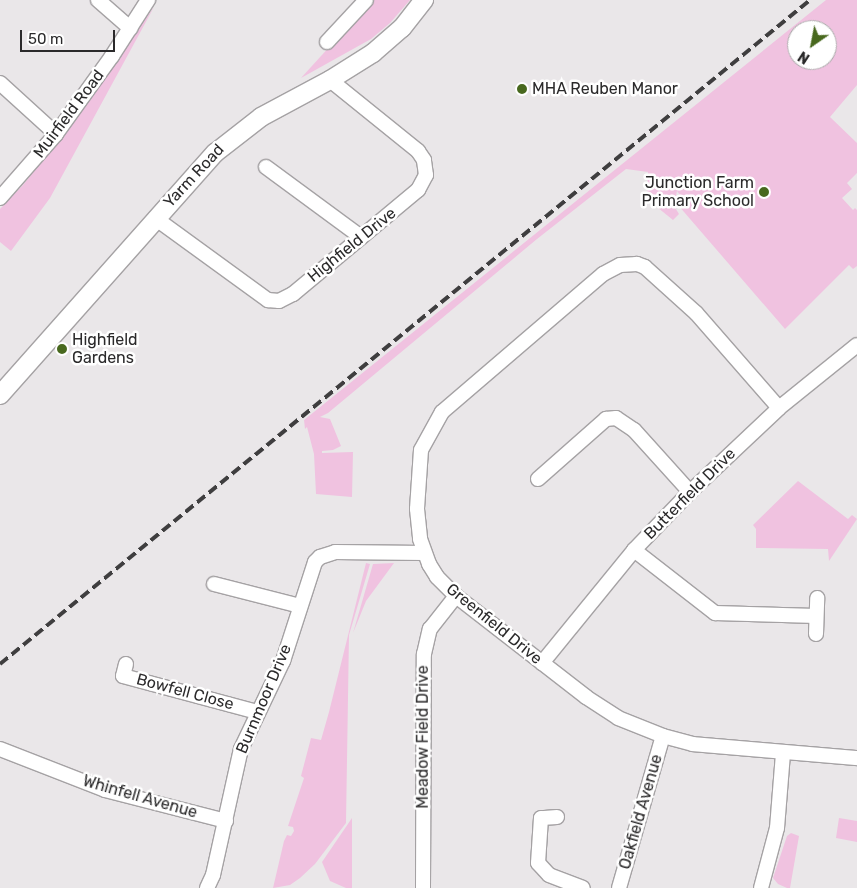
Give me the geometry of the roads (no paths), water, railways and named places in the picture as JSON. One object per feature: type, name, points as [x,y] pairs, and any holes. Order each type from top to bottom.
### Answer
[{"type":"main road","name":"Yarm Road","points":[[0,395],[155,218],[215,153],[242,130],[270,111],[330,80],[384,45],[408,21],[424,0]]},
{"type":"street","points":[[98,0],[130,28]]},
{"type":"street","name":"Muirfield Road","points":[[0,198],[56,134],[112,56],[148,0]]},
{"type":"street","points":[[327,42],[366,0]]},
{"type":"street","name":"Highfield Drive","points":[[155,218],[268,300],[279,300],[293,294],[418,190],[426,175],[425,164],[418,150],[330,80]]},
{"type":"street","points":[[0,83],[56,134]]},
{"type":"street","points":[[266,167],[361,237]]},
{"type":"street","name":"Greenfield Drive","points":[[779,408],[696,314],[646,267],[637,264],[620,265],[603,274],[442,412],[421,450],[418,474],[418,525],[424,553],[438,576],[456,596],[586,698],[618,718],[663,736],[693,744],[857,758]]},
{"type":"street","name":"Butterfield Drive","points":[[542,663],[634,550],[690,492],[779,408],[857,345]]},
{"type":"street","points":[[538,480],[606,419],[616,418],[634,430],[690,492]]},
{"type":"street","points":[[634,550],[715,613],[816,616]]},
{"type":"street","name":"Burnmoor Drive","points":[[207,888],[213,875],[241,749],[283,661],[315,562],[326,554],[345,552],[424,553]]},
{"type":"street","points":[[214,584],[300,606]]},
{"type":"street","name":"Meadow Field Drive","points":[[423,888],[424,654],[430,629],[456,596]]},
{"type":"street","points":[[816,634],[817,598]]},
{"type":"street","name":"Bowfell Close","points":[[120,671],[257,712]]},
{"type":"street","name":"Oakfield Avenue","points":[[620,888],[663,736]]},
{"type":"street","name":"Whinfell Avenue","points":[[1,744],[105,790],[226,821]]},
{"type":"street","points":[[761,888],[777,828],[783,753]]},
{"type":"street","points":[[557,817],[541,818],[538,863],[549,875],[583,888]]},
{"type":"railway","points":[[0,664],[810,0]]},
{"type":"place","name":"MHA Reuben Manor","points":[[522,89]]},
{"type":"place","name":"Junction Farm Primary School","points":[[764,192]]},
{"type":"place","name":"Highfield Gardens","points":[[62,349]]}]
